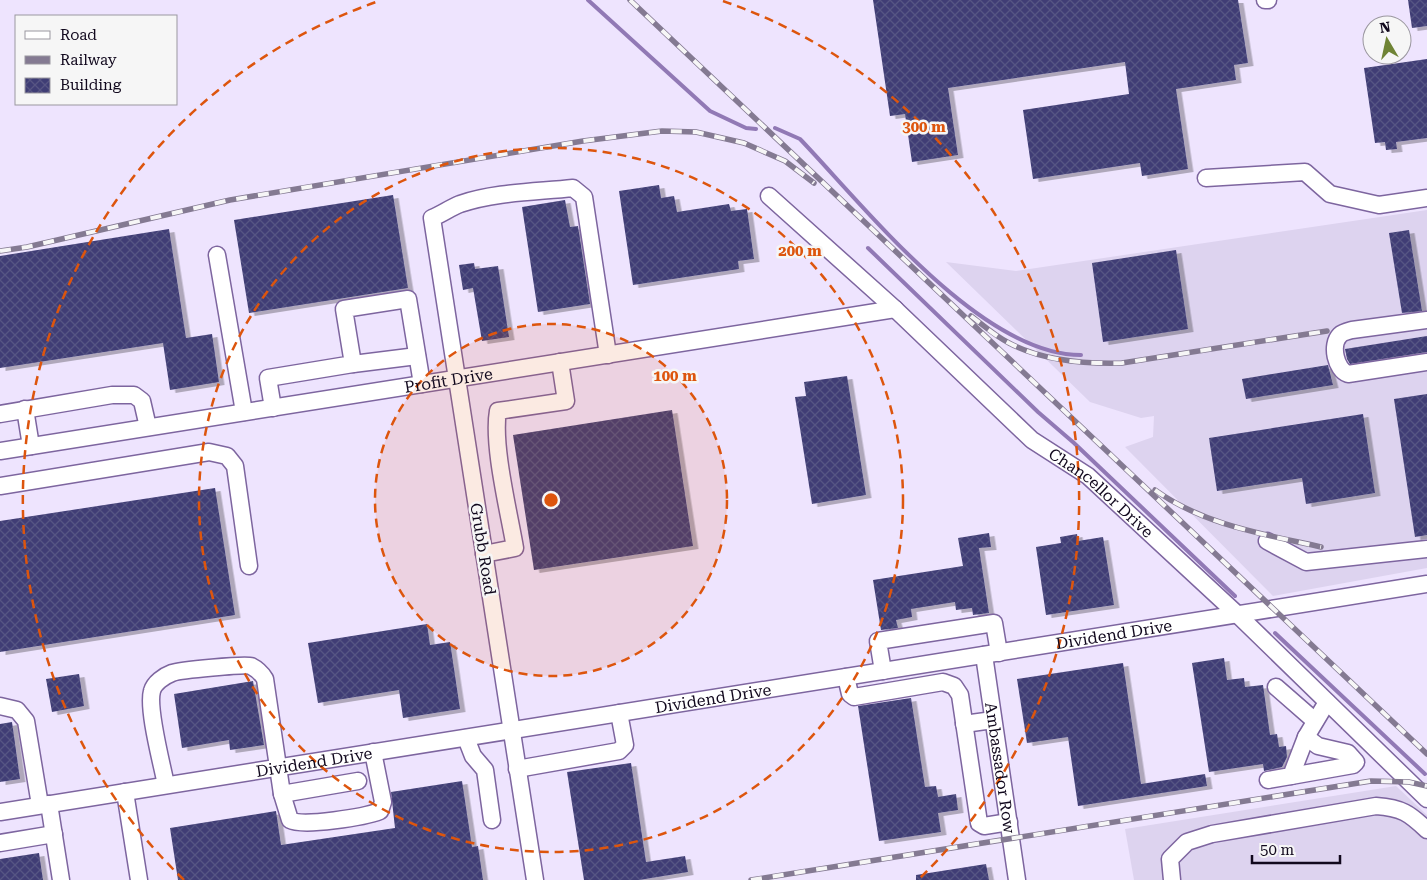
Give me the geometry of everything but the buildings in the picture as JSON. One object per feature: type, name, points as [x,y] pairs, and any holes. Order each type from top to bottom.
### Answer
[{"type":"street","points":[[1206,178],[1304,172],[1330,194],[1378,205],[1427,198]]},
{"type":"street","name":"Grubb Road","points":[[534,880],[432,218],[446,213],[458,205],[497,196],[573,188],[584,197],[608,355]]},
{"type":"street","name":"Chancellor Drive","points":[[768,196],[895,309],[1032,440],[1088,476],[1238,615],[1427,799]]},
{"type":"street","points":[[217,255],[244,412]]},
{"type":"street","points":[[353,364],[344,309],[408,299],[422,384]]},
{"type":"street","name":"Profit Drive","points":[[0,451],[895,309]]},
{"type":"street","points":[[1427,320],[1352,330],[1341,334],[1336,341],[1338,367],[1342,372],[1348,374],[1427,362]]},
{"type":"street","points":[[273,408],[268,378],[417,356]]},
{"type":"street","points":[[484,554],[515,548],[499,449],[496,422],[498,411],[566,401],[560,362]]},
{"type":"street","points":[[0,414],[112,395],[134,395],[142,401],[148,427]]},
{"type":"street","points":[[25,409],[31,446]]},
{"type":"street","points":[[0,486],[209,452],[227,456],[235,466],[249,566]]},
{"type":"street","points":[[1267,541],[1306,562],[1427,549]]},
{"type":"street","name":"Dividend Drive","points":[[0,812],[1427,584]]},
{"type":"street","name":"Ambassador Row","points":[[883,671],[878,641],[994,623],[992,654],[993,720],[1017,880]]},
{"type":"street","points":[[939,662],[943,682]]},
{"type":"street","points":[[166,785],[152,705],[152,690],[162,678],[173,673],[250,666],[261,673],[265,679],[282,794],[290,820],[295,823],[308,824],[380,811],[382,802],[373,752]]},
{"type":"street","points":[[846,677],[850,694],[854,697],[943,682],[954,686],[960,695],[979,823],[984,826],[1009,822]]},
{"type":"street","points":[[1276,687],[1315,721]]},
{"type":"street","points":[[1291,776],[1306,737],[1327,702]]},
{"type":"street","points":[[0,706],[17,710],[26,721],[44,805],[54,834],[62,880]]},
{"type":"street","points":[[517,769],[619,751],[624,745],[619,713]]},
{"type":"street","points":[[964,724],[993,720]]},
{"type":"street","points":[[1268,780],[1353,765],[1356,762],[1348,753],[1318,746],[1306,737]]},
{"type":"street","points":[[466,738],[473,756],[485,770],[492,820]]},
{"type":"street","points":[[282,794],[358,781]]},
{"type":"street","points":[[125,792],[139,880]]},
{"type":"street","points":[[1172,880],[1170,859],[1187,842],[1212,834],[1376,806],[1394,807],[1409,813],[1427,830]]},
{"type":"street","points":[[0,843],[54,834]]},
{"type":"shaded area","points":[[1427,210],[1427,568],[1273,596],[1125,447],[1153,437],[1154,416],[1141,418],[1090,402],[946,262],[1016,271]]},
{"type":"shaded area","points":[[1396,786],[1427,815],[1427,880],[1134,880],[1125,829]]},
{"type":"waterway","points":[[588,0],[710,111],[746,128],[756,129]]},
{"type":"waterway","points":[[775,128],[800,139],[891,237],[965,305],[1004,331],[1043,349],[1081,355]]},
{"type":"waterway","points":[[868,248],[1038,412],[1074,443],[1235,596]]},
{"type":"waterway","points":[[1275,633],[1425,774]]},
{"type":"railway","points":[[630,0],[1427,754]]},
{"type":"railway","points":[[0,251],[27,247],[230,200],[583,141],[662,131],[696,132],[744,143],[785,161],[814,183]]},
{"type":"railway","points":[[971,316],[999,337],[1022,349],[1050,358],[1093,363],[1122,363],[1327,331]]},
{"type":"railway","points":[[1155,490],[1193,512],[1214,520],[1235,527],[1321,547]]},
{"type":"railway","points":[[751,880],[1371,781],[1409,782],[1427,786]]}]
